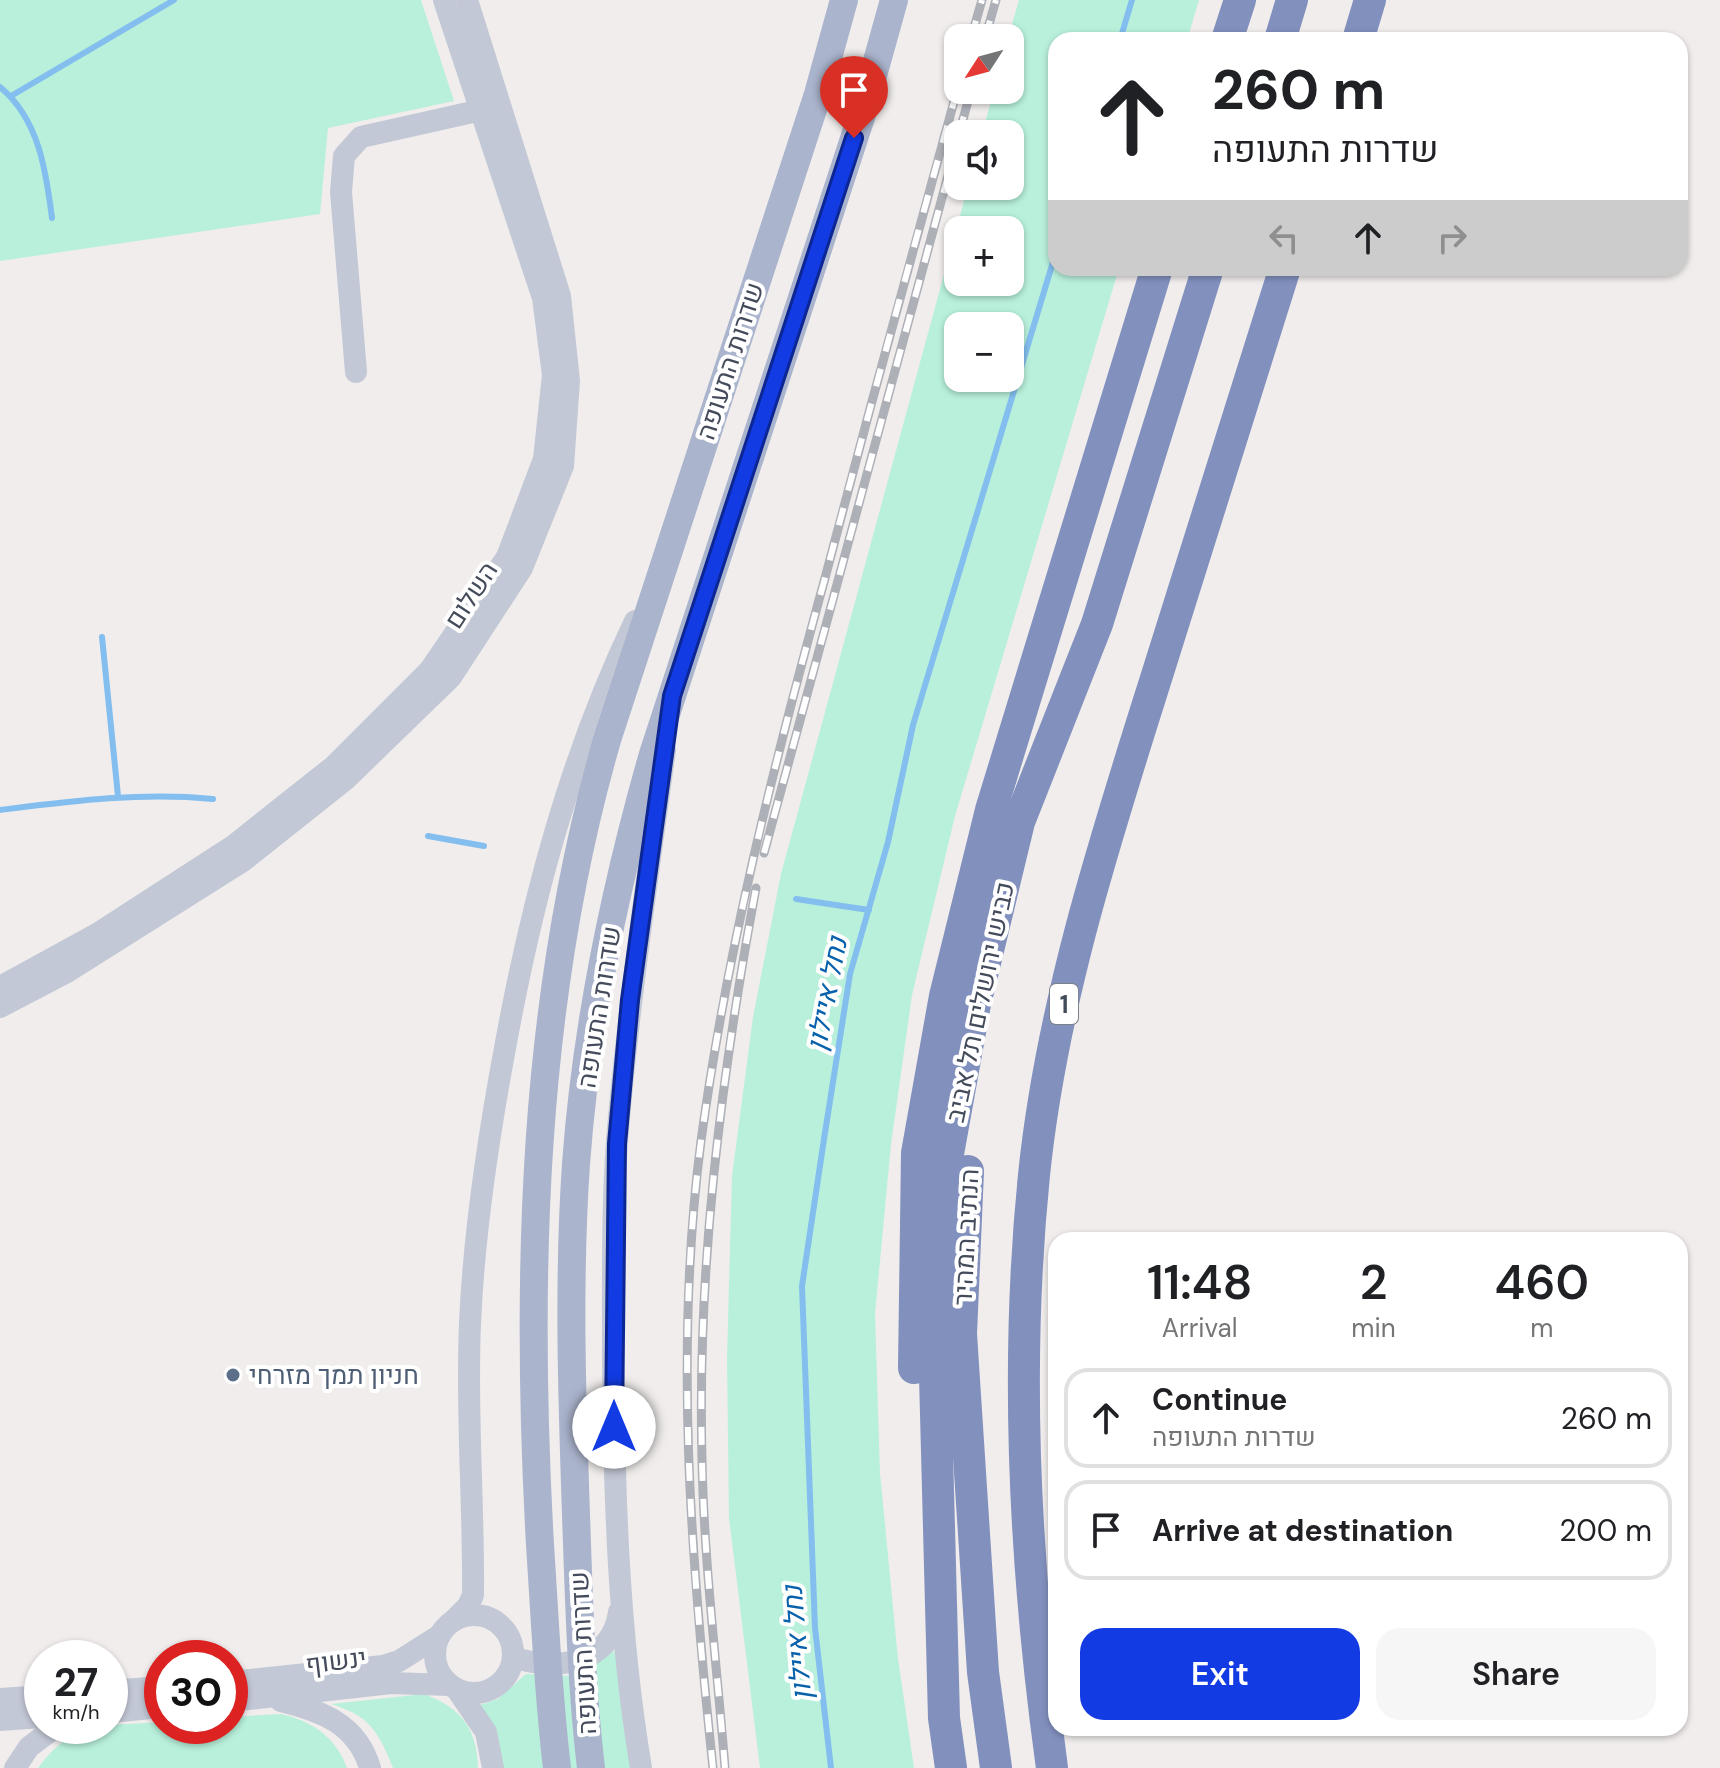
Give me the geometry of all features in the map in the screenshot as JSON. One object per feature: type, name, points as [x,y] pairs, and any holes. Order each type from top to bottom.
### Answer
[{"type":"highway","points":[[1230,32],[1240,0]]},
{"type":"highway","points":[[1282,32],[1292,0]]},
{"type":"highway","points":[[1360,32],[1370,0]]},
{"type":"highway","points":[[944,1718],[921,1507],[914,1359],[917,1153],[945,996],[991,810],[1155,276]]},
{"type":"highway","name":"כביש ירושלים תל אביב","points":[[951,1768],[944,1718],[934,1338],[946,1165],[975,1004],[1019,822],[1097,624],[1206,276]]},
{"type":"highway","name":"1","points":[[1052,1768],[1038,1667],[1027,1503],[1023,1334],[1034,1172],[1059,1023],[1103,845],[1282,276]]},
{"type":"highway","name":"הנתיב המהיר","points":[[996,1768],[983,1672],[961,1334],[966,1179],[991,1019],[1039,826],[1097,624]]},
{"type":"main road","name":"שדרות התעופה","points":[[557,1768],[532,1394],[533,1247],[545,1085],[585,817],[663,563],[818,94],[844,0]]},
{"type":"main road","name":"שדרות התעופה","points":[[591,1768],[578,1598],[572,1394],[576,1163],[597,1005],[632,829],[672,696],[864,108],[894,0]]},
{"type":"street","points":[[0,987],[97,934],[233,846],[334,766],[430,670],[507,557],[544,459],[553,375],[543,298],[492,108],[444,0]]},
{"type":"street","name":"השלום","points":[[0,1007],[67,972],[243,861],[345,780],[451,677],[522,568],[563,466],[569,381],[560,296],[492,108],[467,0]]},
{"type":"street","points":[[356,372],[341,192],[344,156],[361,137],[492,108]]},
{"type":"street","points":[[493,1768],[486,1732],[436,1667],[434,1656],[446,1628],[468,1606],[473,1595],[474,1502],[466,1424],[470,1320],[486,1149],[521,962],[568,785],[599,697],[663,563]]},
{"type":"street","points":[[641,1768],[621,1597],[614,1454],[617,1144],[630,1000],[672,696]]},
{"type":"street","points":[[513,1657],[557,1666],[594,1653],[617,1628],[621,1597]]},
{"type":"street","points":[[446,1628],[469,1615],[492,1619],[508,1635],[513,1657],[506,1678],[490,1691],[454,1688]]},
{"type":"street","name":"ינשוף","points":[[248,1680],[383,1666],[399,1661],[446,1628]]},
{"type":"street","name":"ינשוף","points":[[248,1700],[391,1683],[454,1688]]},
{"type":"street","points":[[0,1699],[24,1697]]},
{"type":"street","points":[[268,1698],[313,1709],[348,1728],[360,1743],[370,1768]]},
{"type":"street","points":[[0,1720],[24,1718]]},
{"type":"street","points":[[15,1768],[33,1744]]},
{"type":"green space","points":[[0,0],[421,0],[454,101],[328,128],[320,214],[0,261]]},
{"type":"green space","points":[[1019,0],[1199,0],[1189,32],[1048,32],[1048,276],[1117,276],[955,816],[912,995],[891,1144],[875,1314],[880,1473],[898,1659],[914,1768],[760,1768],[729,1518],[727,1357],[732,1176],[753,1017],[781,874],[944,274],[944,296],[1024,296],[1024,216],[960,216],[964,200],[1024,200],[1024,120],[986,120],[990,104],[1024,104],[1024,24],[1012,24]]},
{"type":"green space","points":[[615,1651],[637,1768],[499,1768],[495,1733],[480,1705],[498,1699],[526,1674],[570,1676]]},
{"type":"green space","points":[[424,1694],[448,1706],[464,1721],[474,1742],[478,1768],[393,1768],[371,1727],[355,1714],[331,1704]]},
{"type":"green space","points":[[281,1714],[313,1726],[336,1747],[347,1768],[38,1768],[61,1744],[128,1744],[128,1724],[144,1723],[144,1744],[248,1744],[248,1716]]},
{"type":"waterway","points":[[11,96],[174,0]]},
{"type":"waterway","name":"נחל איילון","points":[[1122,32],[1132,0]]},
{"type":"waterway","points":[[0,87],[24,114],[32,130],[43,164],[52,218]]},
{"type":"waterway","name":"נחל איילון","points":[[831,1768],[815,1628],[802,1286],[850,974],[888,842],[913,725],[1049,276]]},
{"type":"waterway","points":[[102,637],[118,796]]},
{"type":"waterway","points":[[0,810],[133,797],[213,799]]},
{"type":"waterway","points":[[428,836],[484,846]]},
{"type":"waterway","points":[[796,899],[869,910]]},
{"type":"railway","points":[[975,24],[982,0]]},
{"type":"railway","points":[[989,24],[996,0]]},
{"type":"railway","points":[[713,1768],[692,1533],[687,1376],[688,1297],[701,1141],[724,998],[770,787],[953,104]]},
{"type":"railway","points":[[963,120],[967,104]]},
{"type":"railway","points":[[764,853],[944,191]]},
{"type":"railway","points":[[725,1768],[703,1499],[703,1316],[722,1101],[756,888]]},
{"type":"place","name":"חניון תמך מזרחי","points":[[233,1375]]},
{"type":"route","points":[[614,1427],[613,1291],[617,1144],[630,1000],[672,696],[854,138]]}]
